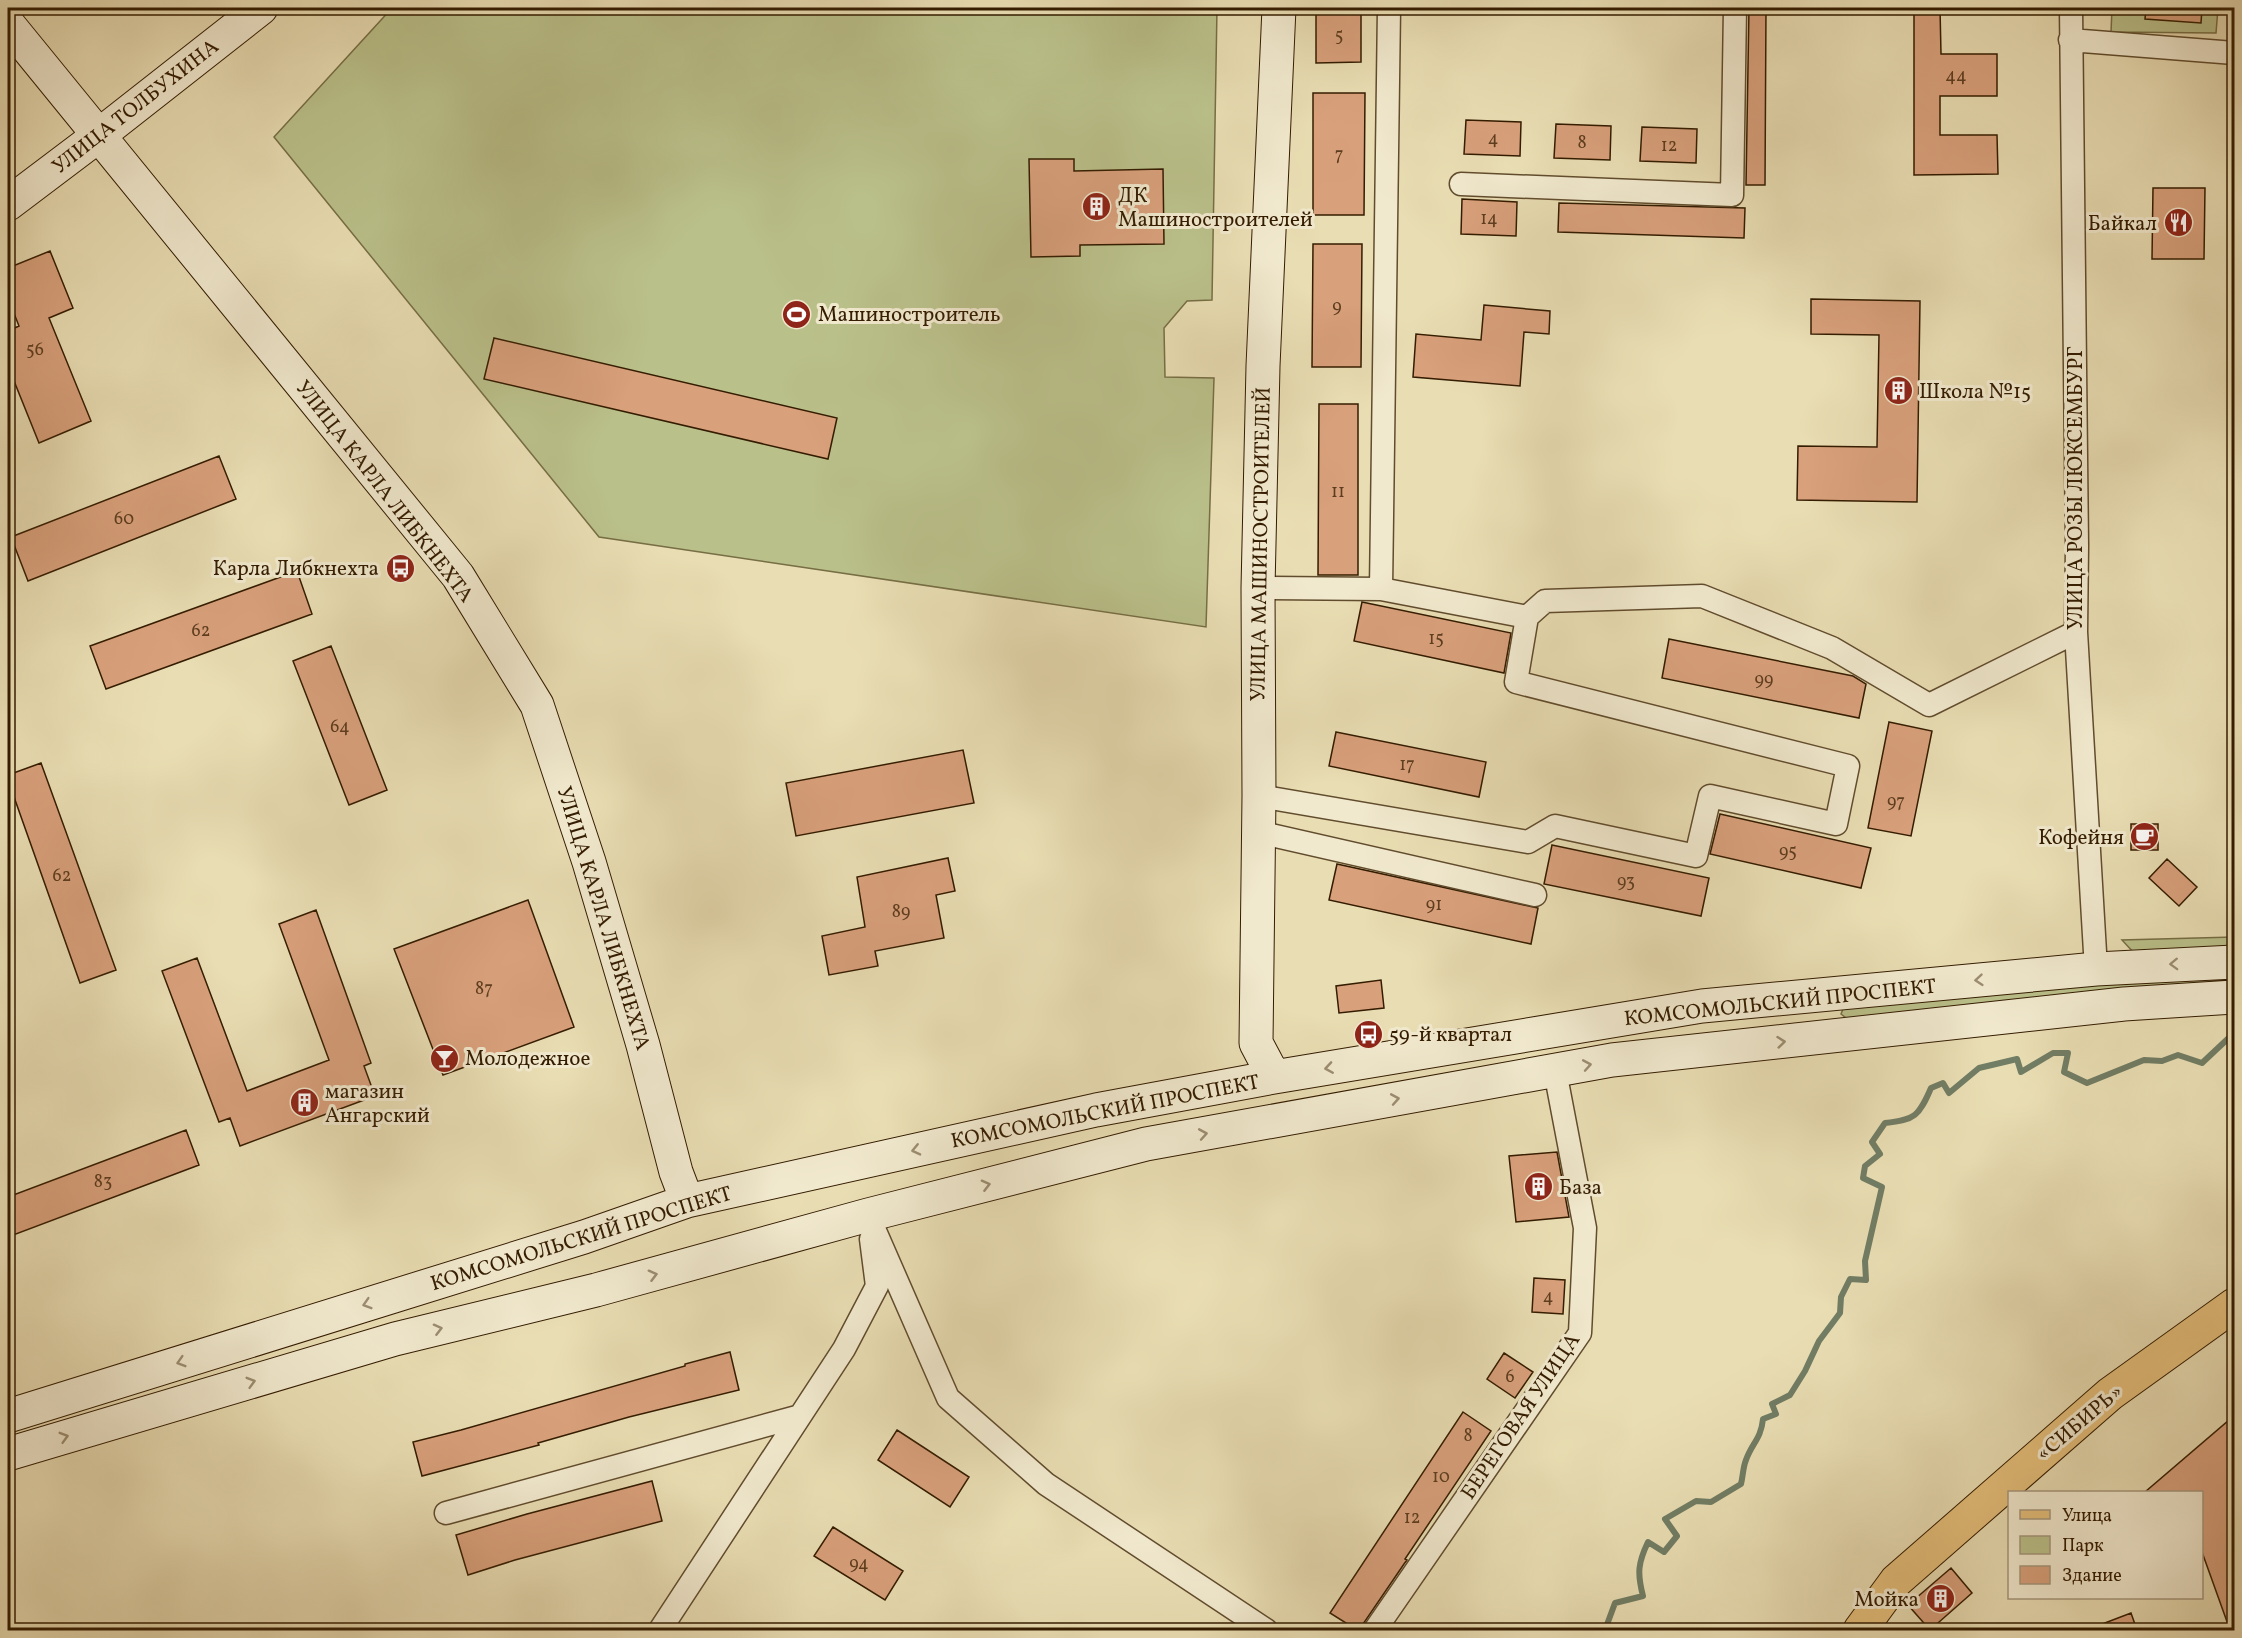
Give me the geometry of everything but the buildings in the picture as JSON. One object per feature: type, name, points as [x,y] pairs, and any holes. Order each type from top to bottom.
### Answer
[{"type":"main road","name":"УЛИЦА ТОЛБУХИНА","points":[[8,204],[261,8]]},
{"type":"main road","name":"УЛИЦА МАШИНОСТРОИТЕЛЕЙ","points":[[1274,1077],[1256,1043],[1259,796],[1258,588],[1263,366],[1279,8]]},
{"type":"main road","name":"УЛИЦА КАРЛА ЛИБКНЕХТА","points":[[8,24],[458,576],[537,705],[588,862],[643,1045],[676,1172],[687,1201]]},
{"type":"main road","name":"КОМСОМОЛЬСКИЙ ПРОСПЕКТ","points":[[8,1416],[584,1237],[687,1201],[1096,1110],[1274,1077],[1702,1006],[2096,969],[2235,962]]},
{"type":"main road","points":[[1819,995],[1827,999],[1832,1010],[1831,1020],[1822,1037]]},
{"type":"main road","name":"КОМСОМОЛЬСКИЙ ПРОСПЕКТ","points":[[8,1454],[395,1340],[596,1290],[868,1215],[1146,1144],[1612,1060],[2124,1004],[2235,997]]},
{"type":"main road","points":[[1137,1102],[1129,1114],[1127,1132],[1132,1140],[1146,1144]]},
{"type":"main road","points":[[1096,1110],[1108,1120],[1115,1133],[1113,1143],[1102,1156]]},
{"type":"main road","points":[[584,1237],[570,1250],[566,1263],[567,1269],[569,1276],[579,1286],[596,1290]]},
{"type":"main road","name":"«СИБИРЬ»","points":[[1860,1630],[1896,1581],[2101,1401],[2235,1305]]},
{"type":"street","points":[[1381,589],[1389,8]]},
{"type":"street","points":[[1461,184],[1732,195],[1735,8]]},
{"type":"street","name":"УЛИЦА РОЗЫ ЛЮКСЕМБУРГ","points":[[2071,8],[2076,632],[2096,969]]},
{"type":"street","points":[[2070,40],[2235,53]]},
{"type":"street","points":[[1258,588],[1381,589],[1527,617]]},
{"type":"street","points":[[1259,796],[1528,842],[1555,826],[1695,856],[1710,796],[1836,824],[1848,766],[1516,682],[1527,617],[1545,601],[1702,597],[1832,648],[1929,705],[2076,632]]},
{"type":"street","points":[[1258,832],[1535,895]]},
{"type":"street","name":"БЕРЕГОВАЯ УЛИЦА","points":[[1375,1630],[1580,1333],[1585,1228],[1555,1071]]},
{"type":"street","points":[[660,1630],[844,1349],[877,1286],[868,1215]]},
{"type":"street","points":[[868,1215],[948,1398],[1046,1484],[1266,1630]]},
{"type":"street","points":[[446,1513],[800,1416]]},
{"type":"green space","name":"Машиностроитель","points":[[392,8],[1217,8],[1212,300],[1187,301],[1164,328],[1165,377],[1214,378],[1206,627],[599,537],[274,137]]},
{"type":"green space","points":[[2112,8],[2218,8],[2216,33],[2111,32]]},
{"type":"green space","points":[[2234,937],[2234,954],[2135,954],[2122,940]]},
{"type":"green space","points":[[2234,974],[2234,988],[1850,1021],[1841,1014],[1845,1004]]},
{"type":"waterway","points":[[1605,1630],[1615,1603],[1643,1596],[1640,1568],[1648,1542],[1664,1552],[1677,1536],[1665,1519],[1696,1501],[1711,1502],[1741,1484],[1748,1454],[1758,1436],[1763,1419],[1776,1414],[1772,1404],[1790,1395],[1805,1371],[1819,1341],[1840,1313],[1841,1297],[1850,1279],[1866,1280],[1865,1261],[1882,1187],[1863,1178],[1865,1166],[1880,1154],[1872,1142],[1885,1123],[1910,1118],[1919,1111],[1931,1088],[1943,1083],[1949,1093],[1979,1068],[2017,1059],[2021,1072],[2053,1053],[2068,1053],[2064,1072],[2087,1083],[2144,1060],[2162,1061],[2178,1055],[2202,1063],[2234,1033]]},
{"type":"place","name":"ДК Машиностроителей","points":[[1097,207]]},
{"type":"place","name":"Байкал","points":[[2178,223]]},
{"type":"place","name":"Машиностроитель","points":[[797,314]]},
{"type":"place","name":"Школа №15","points":[[1898,391]]},
{"type":"place","name":"Карла Либкнехта","points":[[400,568]]},
{"type":"place","name":"Кофейня","points":[[2145,837]]},
{"type":"place","name":"59-й квартал","points":[[1368,1034]]},
{"type":"place","name":"Молодежное","points":[[444,1058]]},
{"type":"place","name":"магазин Ангарский","points":[[304,1103]]},
{"type":"place","name":"База","points":[[1538,1187]]},
{"type":"place","name":"Мойка","points":[[1940,1599]]}]
